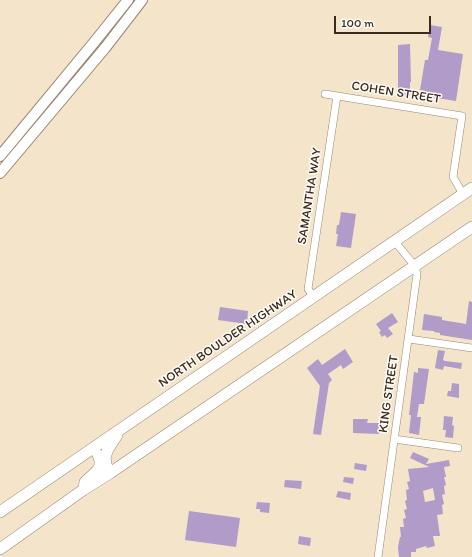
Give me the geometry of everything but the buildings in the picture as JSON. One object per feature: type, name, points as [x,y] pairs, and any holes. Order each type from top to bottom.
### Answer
[{"type":"main road","points":[[0,156],[128,0]]},
{"type":"main road","points":[[0,173],[105,48],[142,0]]},
{"type":"main road","points":[[96,40],[105,48]]},
{"type":"main road","name":"NORTH BOULDER HIGHWAY","points":[[0,512],[395,242],[467,191]]},
{"type":"main road","points":[[0,549],[83,490],[472,227]]},
{"type":"main road","points":[[110,473],[106,465],[105,457],[108,449],[122,429]]},
{"type":"main road","points":[[83,490],[85,482],[97,471],[100,466],[100,460],[95,447]]},
{"type":"street","name":"COHEN STREET","points":[[325,94],[462,116],[453,177],[467,191]]},
{"type":"street","name":"SAMANTHA WAY","points":[[314,297],[308,289],[337,96]]},
{"type":"street","points":[[395,242],[415,266]]},
{"type":"street","name":"KING STREET","points":[[378,557],[409,338],[417,274],[415,266]]},
{"type":"street","points":[[409,338],[472,348]]},
{"type":"street","points":[[394,439],[458,448]]}]
